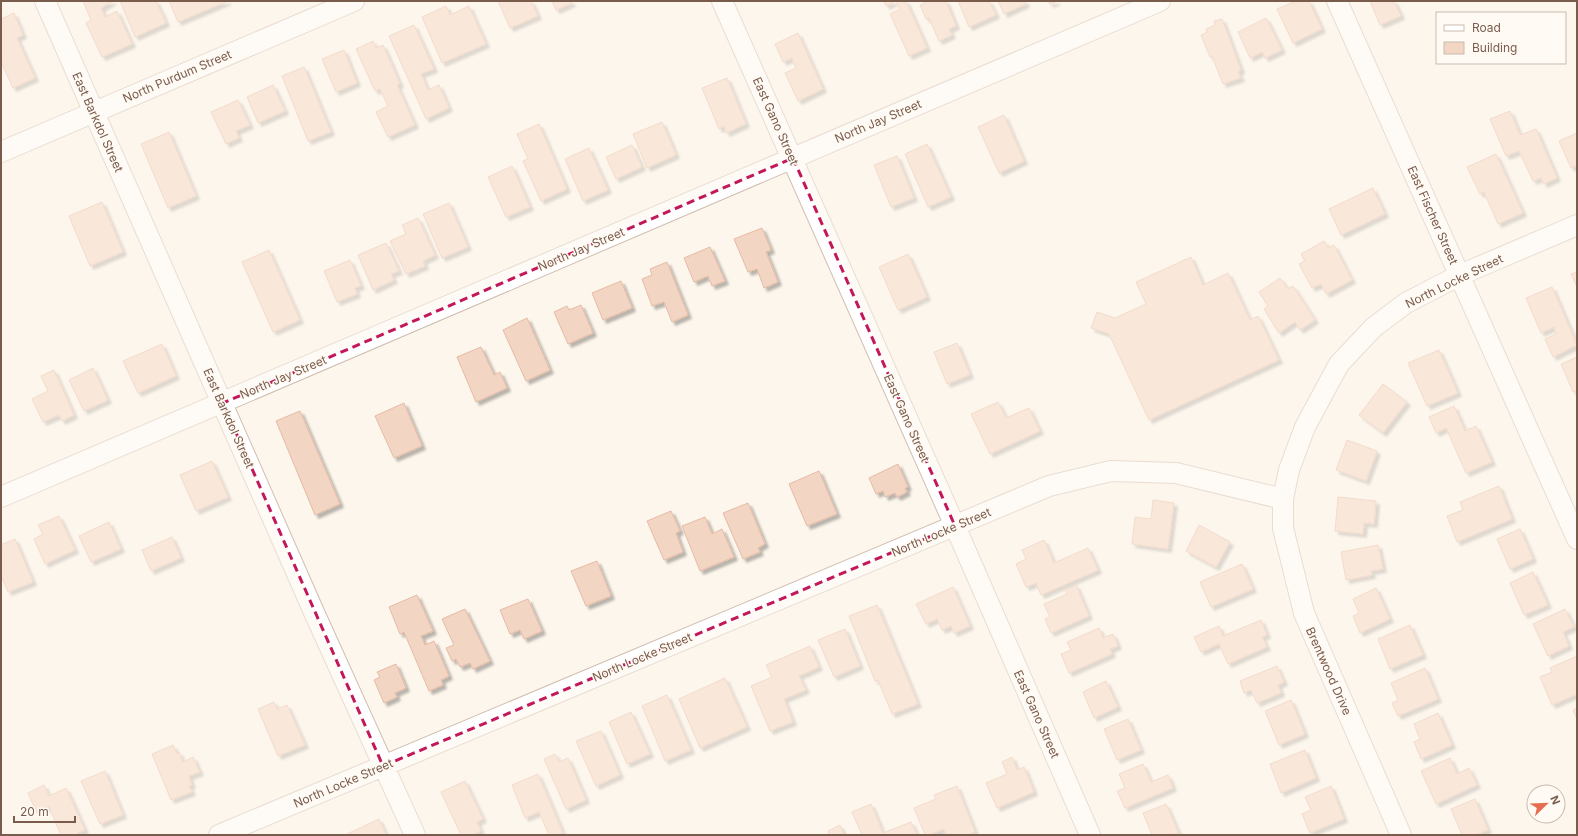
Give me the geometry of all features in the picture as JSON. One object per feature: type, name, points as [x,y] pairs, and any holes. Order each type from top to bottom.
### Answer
[{"type":"street","name":"East Barkdol Street","points":[[45,1],[313,610],[415,835]]},
{"type":"street","name":"North Purdum Street","points":[[1,152],[354,1]]},
{"type":"street","name":"East Gano Street","points":[[722,1],[793,158],[1090,835]]},
{"type":"street","name":"North Jay Street","points":[[1,497],[1160,1]]},
{"type":"street","name":"East Fischer Street","points":[[1337,1],[1577,539]]},
{"type":"street","name":"North Locke Street","points":[[219,835],[1049,486],[1111,471],[1176,473],[1283,499],[1289,470],[1305,427],[1339,364],[1374,327],[1406,303],[1460,276],[1577,225]]},
{"type":"street","name":"Brentwood Drive","points":[[1283,499],[1282,528],[1304,613],[1401,835]]},
{"type":"highlighted area","points":[[793,158],[955,526],[383,766],[223,403]]},
{"type":"building","points":[[83,1],[113,1],[101,8],[105,17],[117,11],[132,44],[102,57],[86,23],[91,20]]},
{"type":"building","points":[[120,1],[156,1],[166,23],[135,37]]},
{"type":"building","points":[[169,1],[228,1],[178,22]]},
{"type":"building","points":[[498,1],[531,1],[538,16],[510,28]]},
{"type":"building","points":[[552,1],[571,1],[572,3],[556,10]]},
{"type":"building","points":[[884,1],[896,1],[886,6]]},
{"type":"building","points":[[896,1],[906,1],[927,48],[909,56],[890,14],[900,9]]},
{"type":"building","points":[[928,1],[946,1],[956,26],[949,29],[952,35],[939,41],[929,18],[926,19],[920,5]]},
{"type":"building","points":[[958,1],[989,1],[996,15],[969,27]]},
{"type":"building","points":[[998,1],[1025,1],[1026,4],[1004,14]]},
{"type":"building","points":[[1048,1],[1057,1],[1050,4]]},
{"type":"building","points":[[1296,1],[1309,1],[1322,29],[1293,43],[1277,9]]},
{"type":"building","points":[[1370,1],[1394,1],[1401,16],[1380,25]]},
{"type":"building","points":[[446,6],[450,15],[469,6],[486,44],[442,63],[422,17]]},
{"type":"building","points":[[14,13],[23,35],[17,38],[35,78],[13,88],[1,62],[1,19]]},
{"type":"building","points":[[1266,18],[1282,50],[1265,58],[1262,52],[1250,58],[1238,32]]},
{"type":"building","points":[[1222,19],[1241,70],[1238,72],[1241,78],[1223,84],[1212,56],[1210,57],[1201,35],[1207,32],[1206,29],[1215,25],[1214,21]]},
{"type":"building","points":[[414,25],[434,69],[421,74],[428,90],[439,85],[449,108],[426,119],[389,36]]},
{"type":"building","points":[[798,33],[823,89],[798,101],[785,73],[796,68],[792,58],[783,62],[775,44]]},
{"type":"building","points":[[373,41],[376,48],[383,45],[400,84],[397,85],[415,125],[388,137],[376,112],[388,106],[380,89],[375,91],[356,49]]},
{"type":"building","points":[[344,50],[357,83],[336,92],[322,59]]},
{"type":"building","points":[[304,67],[331,132],[308,141],[282,76]]},
{"type":"building","points":[[727,78],[746,124],[726,133],[724,126],[719,129],[702,88]]},
{"type":"building","points":[[273,85],[285,111],[258,123],[247,97]]},
{"type":"building","points":[[238,100],[250,125],[236,131],[239,138],[226,144],[211,112]]},
{"type":"building","points":[[1510,111],[1520,135],[1536,129],[1557,178],[1544,184],[1541,178],[1533,181],[1519,151],[1506,156],[1490,119]]},
{"type":"building","points":[[1004,115],[1024,161],[999,173],[978,127]]},
{"type":"building","points":[[662,122],[676,155],[647,168],[633,134]]},
{"type":"building","points":[[539,124],[567,189],[541,201],[523,161],[528,159],[517,134]]},
{"type":"building","points":[[169,132],[196,196],[168,208],[141,144]]},
{"type":"building","points":[[1577,133],[1577,165],[1571,168],[1559,141]]},
{"type":"building","points":[[927,144],[951,197],[928,207],[905,154]]},
{"type":"building","points":[[632,145],[642,167],[616,179],[606,157]]},
{"type":"building","points":[[589,148],[608,190],[583,201],[565,159]]},
{"type":"building","points":[[1496,154],[1523,213],[1498,224],[1484,192],[1480,194],[1467,167]]},
{"type":"building","points":[[897,156],[914,198],[891,207],[874,165]]},
{"type":"building","points":[[512,166],[530,207],[506,217],[488,177]]},
{"type":"building","points":[[1373,188],[1385,214],[1341,235],[1329,209]]},
{"type":"building","points":[[102,202],[123,252],[90,266],[69,216]]},
{"type":"building","points":[[449,203],[468,247],[442,258],[423,214]]},
{"type":"building","points":[[418,218],[435,255],[423,261],[425,266],[406,274],[390,241],[406,234],[402,225]]},
{"type":"building","points":[[762,228],[771,250],[766,252],[778,282],[764,288],[757,269],[748,272],[734,239]]},
{"type":"building","points":[[1324,241],[1328,248],[1334,245],[1352,280],[1326,294],[1321,284],[1312,288],[1299,264],[1305,261],[1301,254]]},
{"type":"building","points":[[386,243],[399,271],[391,274],[394,280],[373,290],[358,255]]},
{"type":"building","points":[[710,247],[725,281],[712,286],[708,276],[694,282],[684,258]]},
{"type":"building","points":[[269,250],[300,320],[273,332],[242,262]]},
{"type":"building","points":[[908,254],[927,297],[898,310],[879,267]]},
{"type":"building","points":[[1191,257],[1203,285],[1228,273],[1250,320],[1258,316],[1279,360],[1149,420],[1109,334],[1091,328],[1097,312],[1115,318],[1146,304],[1136,282]]},
{"type":"building","points":[[350,260],[361,286],[355,288],[357,294],[337,302],[324,271]]},
{"type":"building","points":[[667,262],[688,315],[672,322],[664,302],[652,306],[642,279],[652,275],[650,269]]},
{"type":"building","points":[[1577,272],[1577,287],[1571,274]]},
{"type":"building","points":[[1280,278],[1288,289],[1293,286],[1315,320],[1300,330],[1295,322],[1279,333],[1264,309],[1268,306],[1259,292]]},
{"type":"building","points":[[621,281],[632,308],[603,320],[592,293]]},
{"type":"building","points":[[1552,287],[1577,345],[1553,357],[1545,339],[1556,334],[1554,327],[1541,333],[1526,298]]},
{"type":"building","points":[[581,305],[593,333],[568,344],[554,312],[567,306],[569,310]]},
{"type":"building","points":[[527,318],[550,370],[526,381],[503,330]]},
{"type":"building","points":[[957,343],[970,375],[947,384],[934,352]]},
{"type":"building","points":[[162,344],[176,376],[138,393],[123,361]]},
{"type":"building","points":[[481,347],[494,375],[500,372],[507,388],[476,402],[457,357]]},
{"type":"building","points":[[1439,350],[1458,393],[1427,406],[1408,363]]},
{"type":"building","points":[[1577,357],[1577,391],[1573,392],[1561,364]]},
{"type":"building","points":[[93,368],[108,400],[84,411],[69,380]]},
{"type":"building","points":[[54,370],[74,415],[62,421],[59,415],[43,422],[32,399],[48,391],[41,376]]},
{"type":"building","points":[[1383,384],[1407,402],[1383,433],[1359,415]]},
{"type":"building","points":[[998,402],[1006,418],[1029,408],[1040,431],[990,454],[971,414]]},
{"type":"building","points":[[404,403],[422,446],[394,458],[375,416]]},
{"type":"building","points":[[1454,406],[1465,431],[1476,426],[1492,462],[1466,473],[1446,428],[1436,433],[1429,417]]},
{"type":"building","points":[[300,411],[340,504],[315,515],[276,421]]},
{"type":"building","points":[[1347,440],[1377,451],[1366,481],[1336,470]]},
{"type":"building","points":[[212,461],[228,497],[196,511],[180,475]]},
{"type":"building","points":[[898,464],[908,487],[905,488],[907,492],[897,497],[895,493],[885,497],[883,491],[876,494],[869,478]]},
{"type":"building","points":[[819,471],[837,514],[807,526],[789,484]]},
{"type":"building","points":[[1499,486],[1512,519],[1457,542],[1447,516],[1463,510],[1460,502]]},
{"type":"building","points":[[1338,497],[1376,501],[1374,524],[1364,523],[1363,534],[1335,531]]},
{"type":"building","points":[[1153,500],[1174,503],[1168,549],[1132,544],[1135,517],[1151,519]]},
{"type":"building","points":[[748,503],[765,544],[758,548],[760,552],[743,559],[723,513]]},
{"type":"building","points":[[671,511],[680,531],[676,533],[683,552],[664,560],[647,521]]},
{"type":"building","points":[[59,516],[75,550],[45,564],[34,539],[43,534],[38,525]]},
{"type":"building","points":[[705,517],[712,534],[722,529],[734,557],[700,571],[682,526]]},
{"type":"building","points":[[109,522],[121,549],[91,562],[79,536]]},
{"type":"building","points":[[1199,525],[1230,542],[1216,567],[1186,551]]},
{"type":"building","points":[[1520,529],[1533,559],[1510,569],[1497,539]]},
{"type":"building","points":[[172,537],[181,558],[151,571],[142,550]]},
{"type":"building","points":[[15,539],[33,582],[8,592],[1,575],[1,545]]},
{"type":"building","points":[[1044,540],[1054,563],[1088,548],[1098,570],[1041,595],[1036,583],[1026,587],[1016,564],[1026,559],[1022,550]]},
{"type":"building","points":[[1378,545],[1383,569],[1371,571],[1372,575],[1346,580],[1341,552]]},
{"type":"building","points":[[597,561],[611,596],[586,606],[571,571]]},
{"type":"building","points":[[1242,564],[1253,589],[1211,607],[1200,582]]},
{"type":"building","points":[[1533,572],[1548,605],[1524,615],[1510,583]]},
{"type":"building","points":[[1076,585],[1089,616],[1051,633],[1045,619],[1050,617],[1044,604],[1067,594],[1065,590]]},
{"type":"building","points":[[953,587],[970,626],[954,633],[951,626],[942,630],[937,619],[926,624],[916,604]]},
{"type":"building","points":[[1376,588],[1390,619],[1360,633],[1353,616],[1359,613],[1353,599]]},
{"type":"building","points":[[417,595],[433,631],[421,636],[425,645],[434,641],[449,676],[441,680],[443,685],[429,691],[404,632],[400,634],[389,607]]},
{"type":"building","points":[[528,599],[542,631],[524,639],[520,630],[510,634],[500,610]]},
{"type":"building","points":[[877,605],[918,704],[892,714],[878,680],[875,681],[849,616]]},
{"type":"building","points":[[465,609],[490,661],[473,669],[470,663],[460,667],[456,659],[452,661],[446,648],[454,645],[442,619]]},
{"type":"building","points":[[1565,609],[1574,627],[1563,632],[1569,646],[1548,656],[1533,624]]},
{"type":"building","points":[[1261,620],[1267,635],[1262,637],[1267,647],[1228,664],[1219,644],[1201,652],[1194,637],[1219,626],[1223,636]]},
{"type":"building","points":[[1410,625],[1423,655],[1390,669],[1378,639]]},
{"type":"building","points":[[1099,628],[1103,638],[1113,634],[1118,646],[1110,649],[1112,654],[1069,673],[1061,654],[1071,650],[1067,642]]},
{"type":"building","points":[[845,629],[860,666],[834,677],[818,640]]},
{"type":"building","points":[[810,646],[819,667],[799,676],[806,690],[784,699],[793,722],[770,731],[751,686],[772,677],[766,665]]},
{"type":"building","points":[[1577,656],[1577,694],[1552,705],[1540,677],[1552,672],[1550,668]]},
{"type":"building","points":[[396,664],[406,688],[395,693],[397,697],[384,703],[374,680],[380,677],[377,672]]},
{"type":"building","points":[[1277,666],[1284,682],[1278,685],[1281,693],[1257,703],[1251,690],[1244,693],[1240,681]]},
{"type":"building","points":[[1425,668],[1438,699],[1398,716],[1392,703],[1398,700],[1391,683]]},
{"type":"building","points":[[725,678],[747,727],[700,748],[679,699]]},
{"type":"building","points":[[1106,681],[1118,707],[1094,718],[1083,692]]},
{"type":"building","points":[[667,695],[691,750],[665,761],[642,706]]},
{"type":"building","points":[[1291,700],[1305,734],[1279,745],[1265,711]]},
{"type":"building","points":[[274,702],[277,709],[287,705],[305,745],[278,756],[258,709]]},
{"type":"building","points":[[1577,708],[1577,719],[1573,710]]},
{"type":"building","points":[[631,712],[650,754],[627,764],[609,722]]},
{"type":"building","points":[[1438,713],[1452,745],[1421,759],[1414,742],[1420,739],[1414,724]]},
{"type":"building","points":[[1128,719],[1141,750],[1117,760],[1104,729]]},
{"type":"building","points":[[601,731],[620,775],[596,786],[576,741]]},
{"type":"building","points":[[173,745],[177,754],[179,752],[183,762],[193,757],[200,772],[189,776],[192,785],[189,786],[192,792],[171,800],[152,754]]},
{"type":"building","points":[[1305,750],[1316,778],[1281,793],[1270,764]]},
{"type":"building","points":[[555,754],[559,762],[568,758],[586,800],[566,809],[544,759]]},
{"type":"building","points":[[1012,757],[1017,770],[1024,767],[1034,792],[997,808],[986,783],[1007,774],[1002,762]]},
{"type":"building","points":[[1450,758],[1457,774],[1469,768],[1477,785],[1436,804],[1421,771]]},
{"type":"building","points":[[1143,764],[1151,782],[1168,775],[1173,788],[1125,808],[1117,791],[1125,788],[1119,774]]},
{"type":"building","points":[[105,771],[123,815],[100,824],[81,781]]},
{"type":"building","points":[[538,774],[563,833],[558,835],[549,835],[539,812],[525,818],[512,785]]},
{"type":"building","points":[[465,781],[483,819],[477,822],[481,831],[473,835],[461,835],[441,792]]},
{"type":"building","points":[[44,785],[49,796],[66,788],[85,830],[74,835],[61,835],[49,807],[37,813],[28,793]]},
{"type":"building","points":[[957,786],[975,832],[967,835],[947,835],[944,829],[929,835],[925,835],[914,808],[936,799],[934,795]]},
{"type":"building","points":[[1331,786],[1344,819],[1310,833],[1302,814],[1311,810],[1305,797]]},
{"type":"building","points":[[1475,799],[1488,830],[1476,835],[1462,835],[1451,809]]},
{"type":"building","points":[[871,804],[883,833],[911,822],[917,835],[862,835],[852,812]]},
{"type":"building","points":[[1166,804],[1179,834],[1152,835],[1143,813]]},
{"type":"building","points":[[379,819],[386,835],[345,835]]},
{"type":"building","points":[[840,825],[844,835],[829,835],[828,831]]}]
